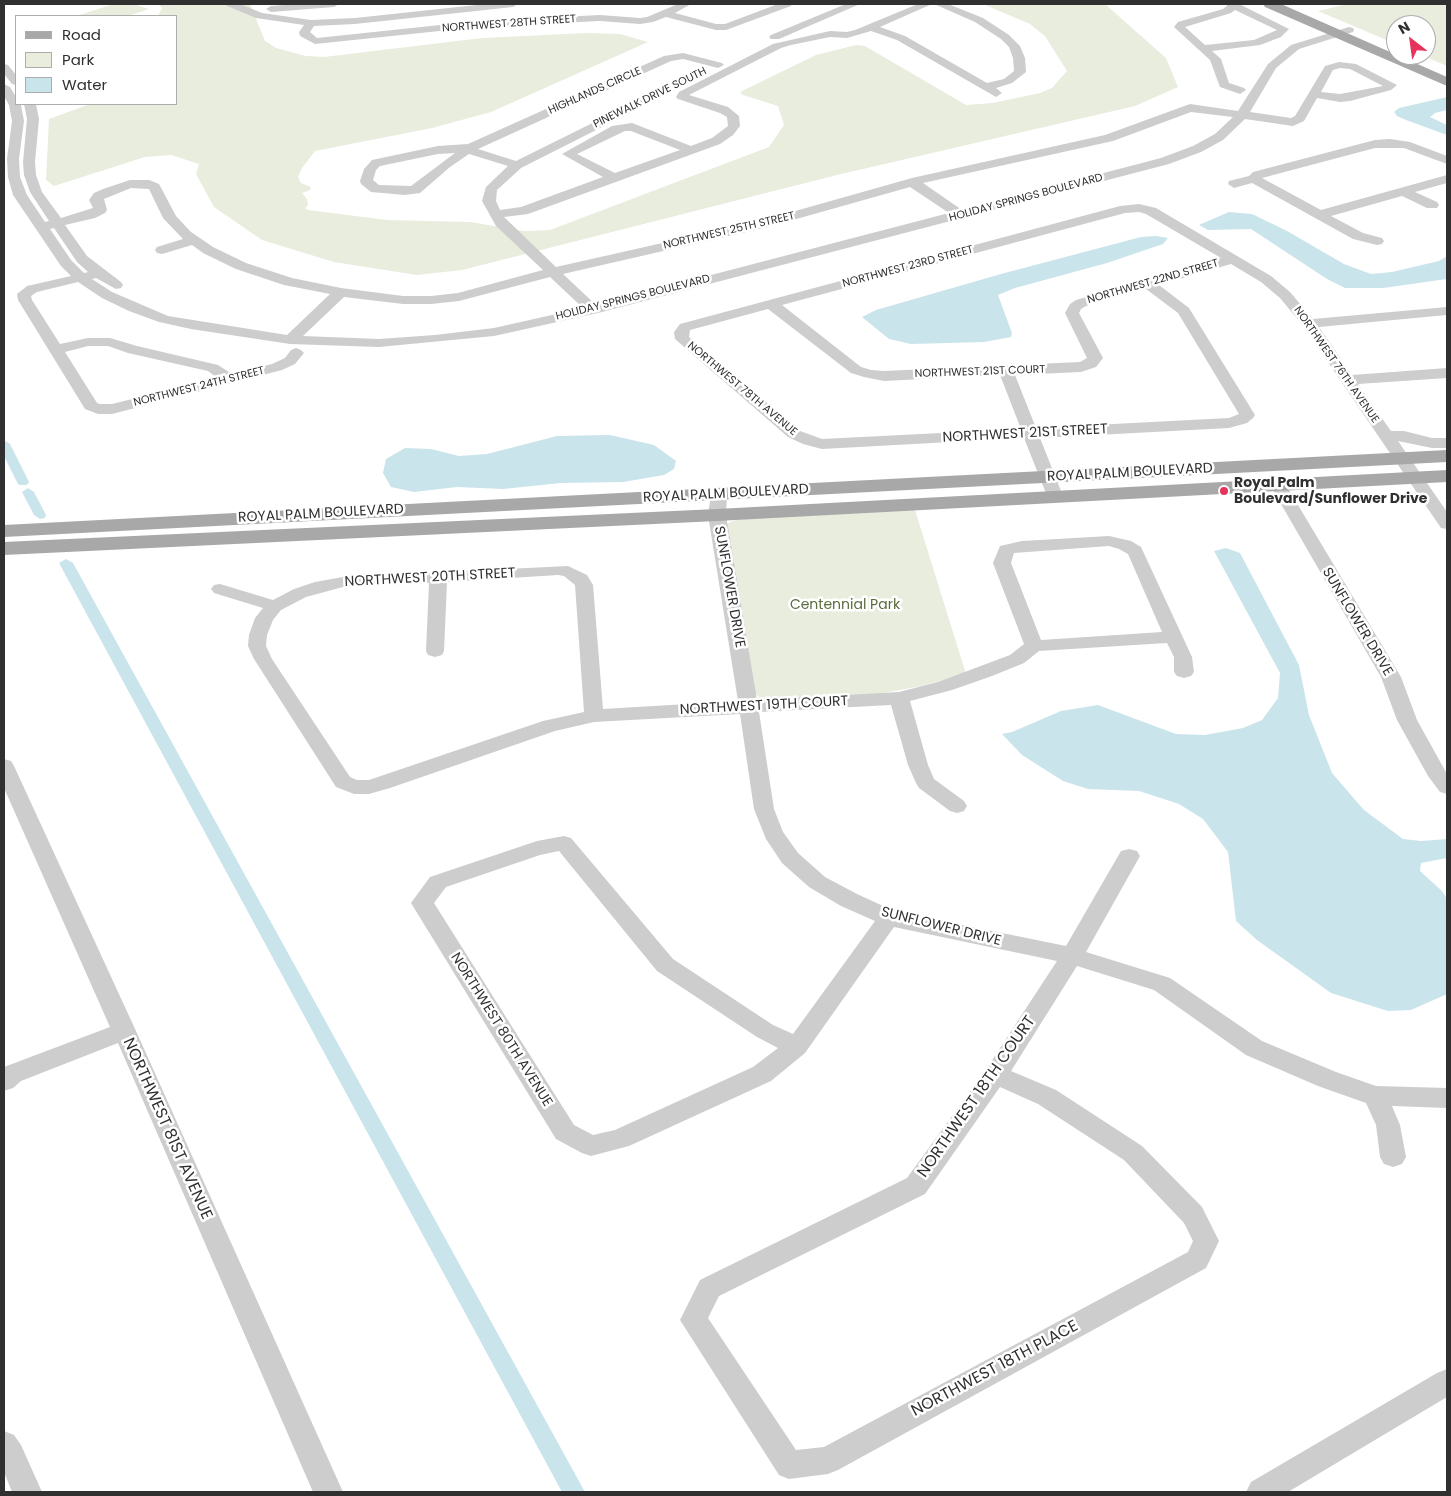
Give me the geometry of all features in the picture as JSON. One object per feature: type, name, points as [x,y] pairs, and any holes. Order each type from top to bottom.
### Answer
[{"type":"main road","points":[[1270,4],[1386,47]]},
{"type":"main road","points":[[1291,4],[1338,30],[1447,82]]},
{"type":"main road","points":[[1431,65],[1447,72]]},
{"type":"main road","name":"ROYAL PALM BOULEVARD","points":[[4,549],[718,505],[1051,487],[1447,456]]},
{"type":"main road","name":"ROYAL PALM BOULEVARD","points":[[1051,487],[1278,485],[1447,476]]},
{"type":"main road","name":"ROYAL PALM BOULEVARD","points":[[4,531],[718,505]]},
{"type":"street","points":[[231,4],[255,15],[311,23],[355,21],[513,4]]},
{"type":"street","points":[[255,15],[285,9],[334,4]]},
{"type":"street","points":[[665,13],[686,4]]},
{"type":"street","points":[[665,13],[716,27],[726,27],[787,4]]},
{"type":"street","name":"PINEWALK DRIVE SOUTH","points":[[862,15],[847,35],[830,34],[789,42],[683,94],[682,97],[731,113],[735,121],[734,126],[723,137],[523,211],[495,212],[489,201],[491,190],[498,180],[520,163],[790,30],[862,15],[927,4]]},
{"type":"street","points":[[938,4],[979,20],[1014,46],[1019,58],[1020,72],[1008,81],[986,87]]},
{"type":"street","points":[[1204,48],[1256,43],[1284,29],[1233,5],[1227,11],[1182,24],[1179,27],[1215,59],[1225,72],[1224,85],[1240,90]]},
{"type":"street","points":[[825,6],[862,15],[1000,94]]},
{"type":"street","name":"NORTHWEST 28TH STREET","points":[[311,23],[304,32],[305,36],[315,41],[325,41],[478,24],[600,18],[649,20],[665,13]]},
{"type":"street","points":[[1260,62],[1277,47],[1295,39],[1338,30]]},
{"type":"street","name":"HOLIDAY SPRINGS BOULEVARD","points":[[952,212],[1165,161],[1197,150],[1219,137],[1242,115],[1262,80],[1280,58],[1295,47],[1338,30]]},
{"type":"street","points":[[1224,46],[1237,56]]},
{"type":"street","name":"HIGHLANDS CIRCLE","points":[[520,163],[471,148],[438,150],[376,163],[370,169],[366,181],[376,189],[415,190],[471,148],[668,58],[683,56],[718,65]]},
{"type":"street","points":[[1242,115],[1293,122],[1300,118],[1329,68],[1339,65],[1352,66],[1391,85],[1350,97],[1340,98],[1314,94]]},
{"type":"street","name":"HOLIDAY SPRINGS BOULEVARD","points":[[4,67],[18,121],[13,159],[14,177],[20,194],[66,263],[81,278],[116,300],[164,319],[231,332],[300,340],[378,343],[494,332],[952,212],[1154,156],[1185,145],[1206,133],[1227,113],[1248,77]]},
{"type":"street","name":"HOLIDAY SPRINGS BOULEVARD","points":[[30,105],[33,120],[29,162],[30,175],[36,192],[82,259],[98,273],[122,289],[176,312],[240,324],[300,340]]},
{"type":"street","name":"NORTHWEST 25TH STREET","points":[[57,224],[90,215],[100,210],[96,200],[99,196],[130,184],[142,183],[154,187],[170,218],[193,240],[208,250],[241,266],[289,282],[346,293],[403,300],[431,300],[458,297],[553,272],[763,224],[908,183],[1109,138],[1190,108],[1242,115]]},
{"type":"street","name":"PINEWALK DRIVE SOUTH","points":[[614,178],[568,154],[616,129],[625,127],[660,137],[690,150]]},
{"type":"street","points":[[1234,184],[1254,179],[1258,175],[1375,144],[1406,145],[1447,160]]},
{"type":"street","points":[[1254,179],[1358,236],[1377,241]]},
{"type":"street","points":[[1319,215],[1447,179]]},
{"type":"street","points":[[908,183],[952,212]]},
{"type":"street","points":[[1405,192],[1432,205]]},
{"type":"street","name":"NORTHWEST 76TH AVENUE","points":[[1139,208],[1150,211],[1233,259],[1266,279],[1285,295],[1309,324],[1447,524]]},
{"type":"street","name":"NORTHWEST 23RD STREET","points":[[680,332],[686,327],[771,304],[1125,209],[1139,208]]},
{"type":"street","points":[[495,212],[501,223],[589,307]]},
{"type":"street","points":[[41,227],[57,224]]},
{"type":"street","points":[[162,250],[193,240]]},
{"type":"street","name":"NORTHWEST 22ND STREET","points":[[1091,364],[1095,358],[1072,313],[1075,307],[1081,303],[1233,259]]},
{"type":"street","points":[[98,273],[32,289],[24,294],[24,300],[56,350],[88,342],[110,342],[132,350],[213,368],[222,372],[230,379]]},
{"type":"street","name":"NORTHWEST 21ST STREET","points":[[808,442],[822,444],[1030,434],[1230,423],[1241,420],[1247,415],[1184,311],[1171,299],[1149,284]]},
{"type":"street","name":"NORTHWEST 24TH STREET","points":[[56,350],[91,406],[98,409],[112,409],[230,379],[290,361],[300,340],[346,293]]},
{"type":"street","name":"NORTHWEST 21ST COURT","points":[[771,304],[856,370],[869,374],[884,376],[1006,372],[1081,367],[1091,364]]},
{"type":"street","points":[[1309,324],[1447,311]]},
{"type":"street","name":"NORTHWEST 78TH AVENUE","points":[[680,332],[682,339],[794,434],[808,442]]},
{"type":"street","points":[[1006,372],[1051,487]]},
{"type":"street","points":[[1348,380],[1447,373]]},
{"type":"street","points":[[1386,436],[1404,436],[1432,443],[1447,443]]},
{"type":"street","name":"SUNFLOWER DRIVE","points":[[1278,485],[1391,677],[1407,720],[1444,779]]},
{"type":"street","name":"SUNFLOWER DRIVE","points":[[718,505],[764,810],[773,834],[790,858],[817,882],[849,900],[889,918],[1072,956],[1162,984],[1254,1048],[1327,1079],[1375,1096],[1447,1098]]},
{"type":"street","points":[[1174,637],[1034,646],[1002,563],[1006,550],[1022,546],[1108,541],[1125,545],[1135,551],[1174,637],[1183,657],[1184,672]]},
{"type":"street","name":"NORTHWEST 20TH STREET","points":[[275,606],[300,593],[321,586],[343,582],[558,570],[576,574],[584,585],[594,716]]},
{"type":"street","points":[[435,651],[438,578]]},
{"type":"street","points":[[220,589],[275,606]]},
{"type":"street","name":"NORTHWEST 19TH COURT","points":[[275,606],[264,618],[258,635],[257,646],[263,659],[343,782],[354,787],[369,787],[383,783],[550,726],[594,716],[898,698],[945,686],[985,672],[1017,659],[1034,646]]},
{"type":"street","points":[[898,698],[918,765],[926,783],[957,806]]},
{"type":"street","name":"NORTHWEST 81ST AVENUE","points":[[4,766],[124,1031],[328,1492]]},
{"type":"street","name":"NORTHWEST 80TH AVENUE","points":[[564,843],[665,965],[765,1030],[796,1046],[762,1074],[620,1139],[591,1146],[565,1132],[422,903],[438,882],[537,848],[564,843]]},
{"type":"street","name":"NORTHWEST 18TH COURT","points":[[789,1465],[694,1320],[709,1288],[916,1186],[996,1075],[1072,956],[1129,856]]},
{"type":"street","points":[[796,1046],[889,918]]},
{"type":"street","points":[[4,1081],[12,1074],[124,1031]]},
{"type":"street","name":"NORTHWEST 18TH PLACE","points":[[789,1465],[828,1460],[1197,1260],[1206,1241],[1193,1215],[1133,1154],[1108,1135],[1046,1097],[996,1075]]},
{"type":"street","points":[[1375,1096],[1388,1126],[1394,1157]]},
{"type":"street","points":[[1260,1492],[1447,1382]]},
{"type":"street","points":[[4,1445],[11,1455],[27,1492]]},
{"type":"green space","points":[[114,4],[133,4],[149,9],[131,15],[79,15]]},
{"type":"green space","points":[[158,4],[250,4],[265,41],[276,48],[306,56],[324,57],[482,38],[588,33],[620,34],[648,42],[491,112],[432,128],[315,151],[302,168],[298,177],[301,183],[311,187],[310,190],[302,193],[307,199],[308,205],[305,208],[308,210],[387,220],[470,222],[524,231],[550,230],[769,147],[784,125],[778,106],[743,95],[740,92],[816,55],[856,45],[865,46],[966,105],[993,103],[1040,93],[1052,88],[1067,71],[1045,36],[1030,24],[983,4],[1105,4],[1166,58],[1178,87],[1135,106],[837,175],[462,270],[417,275],[334,262],[262,240],[214,207],[196,174],[199,164],[171,155],[145,157],[54,186],[46,180],[49,119],[87,105],[178,105],[178,15],[158,15],[162,8]]},
{"type":"green space","points":[[1348,4],[1447,4],[1447,66],[1436,61],[1436,15],[1386,15],[1386,40],[1318,11]]},
{"type":"green space","name":"Centennial Park","points":[[915,510],[966,674],[922,686],[877,694],[774,701],[763,700],[753,692],[726,527],[728,523],[739,519]]},
{"type":"water","points":[[1447,97],[1447,110],[1435,113],[1430,117],[1447,125],[1447,135],[1406,120],[1397,116],[1394,112],[1399,108]]},
{"type":"water","points":[[1229,212],[1252,214],[1287,231],[1344,264],[1371,274],[1392,272],[1439,261],[1447,256],[1447,279],[1383,288],[1345,288],[1327,279],[1251,229],[1208,230],[1199,225]]},
{"type":"water","points":[[1156,236],[1168,238],[1163,244],[1107,263],[1015,288],[998,295],[1012,333],[1011,337],[984,342],[911,344],[889,339],[862,317],[876,310],[1001,274],[1141,237]]},
{"type":"water","points":[[610,435],[654,445],[676,461],[674,469],[664,475],[623,482],[561,483],[503,489],[457,487],[414,492],[391,487],[383,473],[386,459],[405,448],[431,449],[459,456],[487,454],[557,436]]},
{"type":"water","points":[[1226,548],[1240,553],[1299,665],[1309,715],[1332,773],[1364,810],[1403,839],[1421,841],[1447,839],[1447,858],[1421,863],[1420,871],[1442,891],[1447,899],[1447,994],[1411,1010],[1388,1011],[1331,993],[1257,940],[1236,921],[1228,852],[1203,819],[1179,804],[1139,791],[1088,789],[1063,781],[1022,755],[1002,734],[1012,732],[1061,711],[1098,705],[1176,734],[1205,735],[1243,728],[1262,720],[1278,698],[1280,673],[1214,551]]},
{"type":"waterway","points":[[4,444],[23,482]]},
{"type":"waterway","points":[[28,492],[40,515]]},
{"type":"waterway","points":[[66,563],[574,1492]]},
{"type":"place","name":"Royal Palm Boulevard/Sunflower Drive","points":[[1224,491]]}]
